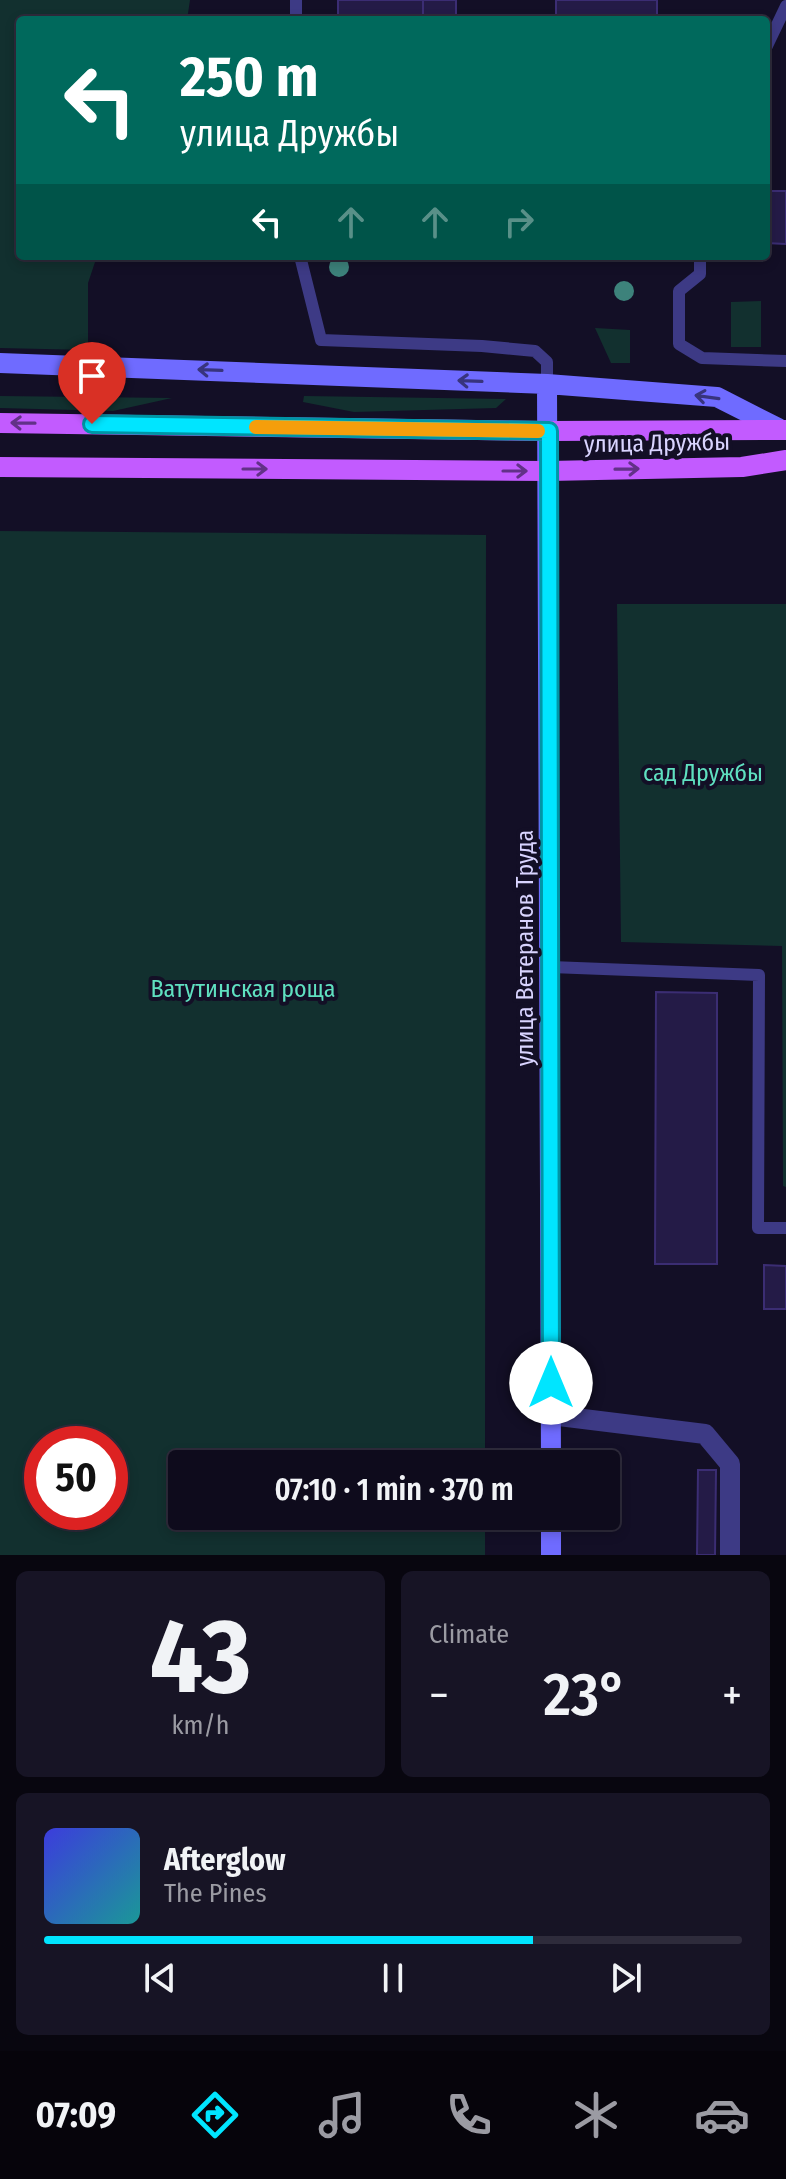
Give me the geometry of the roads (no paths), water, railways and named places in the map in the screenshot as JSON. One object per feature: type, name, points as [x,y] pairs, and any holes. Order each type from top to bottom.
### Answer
[{"type":"main road","points":[[0,363],[547,384],[717,397],[782,429]]},
{"type":"main road","name":"улица Ветеранов Труда","points":[[547,384],[551,1450]]},
{"type":"main road","name":"улица Дружбы","points":[[0,423],[549,431],[782,429]]},
{"type":"main road","name":"улица Дружбы","points":[[0,467],[549,471],[742,467],[786,460]]},
{"type":"main road","points":[[551,1530],[551,1555]]},
{"type":"street","points":[[551,1415],[705,1434],[730,1464],[730,1555]]},
{"type":"lane","points":[[770,40],[786,6]]},
{"type":"lane","points":[[301,260],[321,340],[535,351],[547,362],[547,384]]},
{"type":"lane","points":[[700,260],[700,274],[679,291],[679,344],[702,358],[786,361]]},
{"type":"lane","points":[[551,967],[759,975],[758,1228],[786,1228]]},
{"type":"park label","name":"сад Дружбы","points":[[703,773]]},
{"type":"park label","name":"Ватутинская роща","points":[[243,989]]}]
